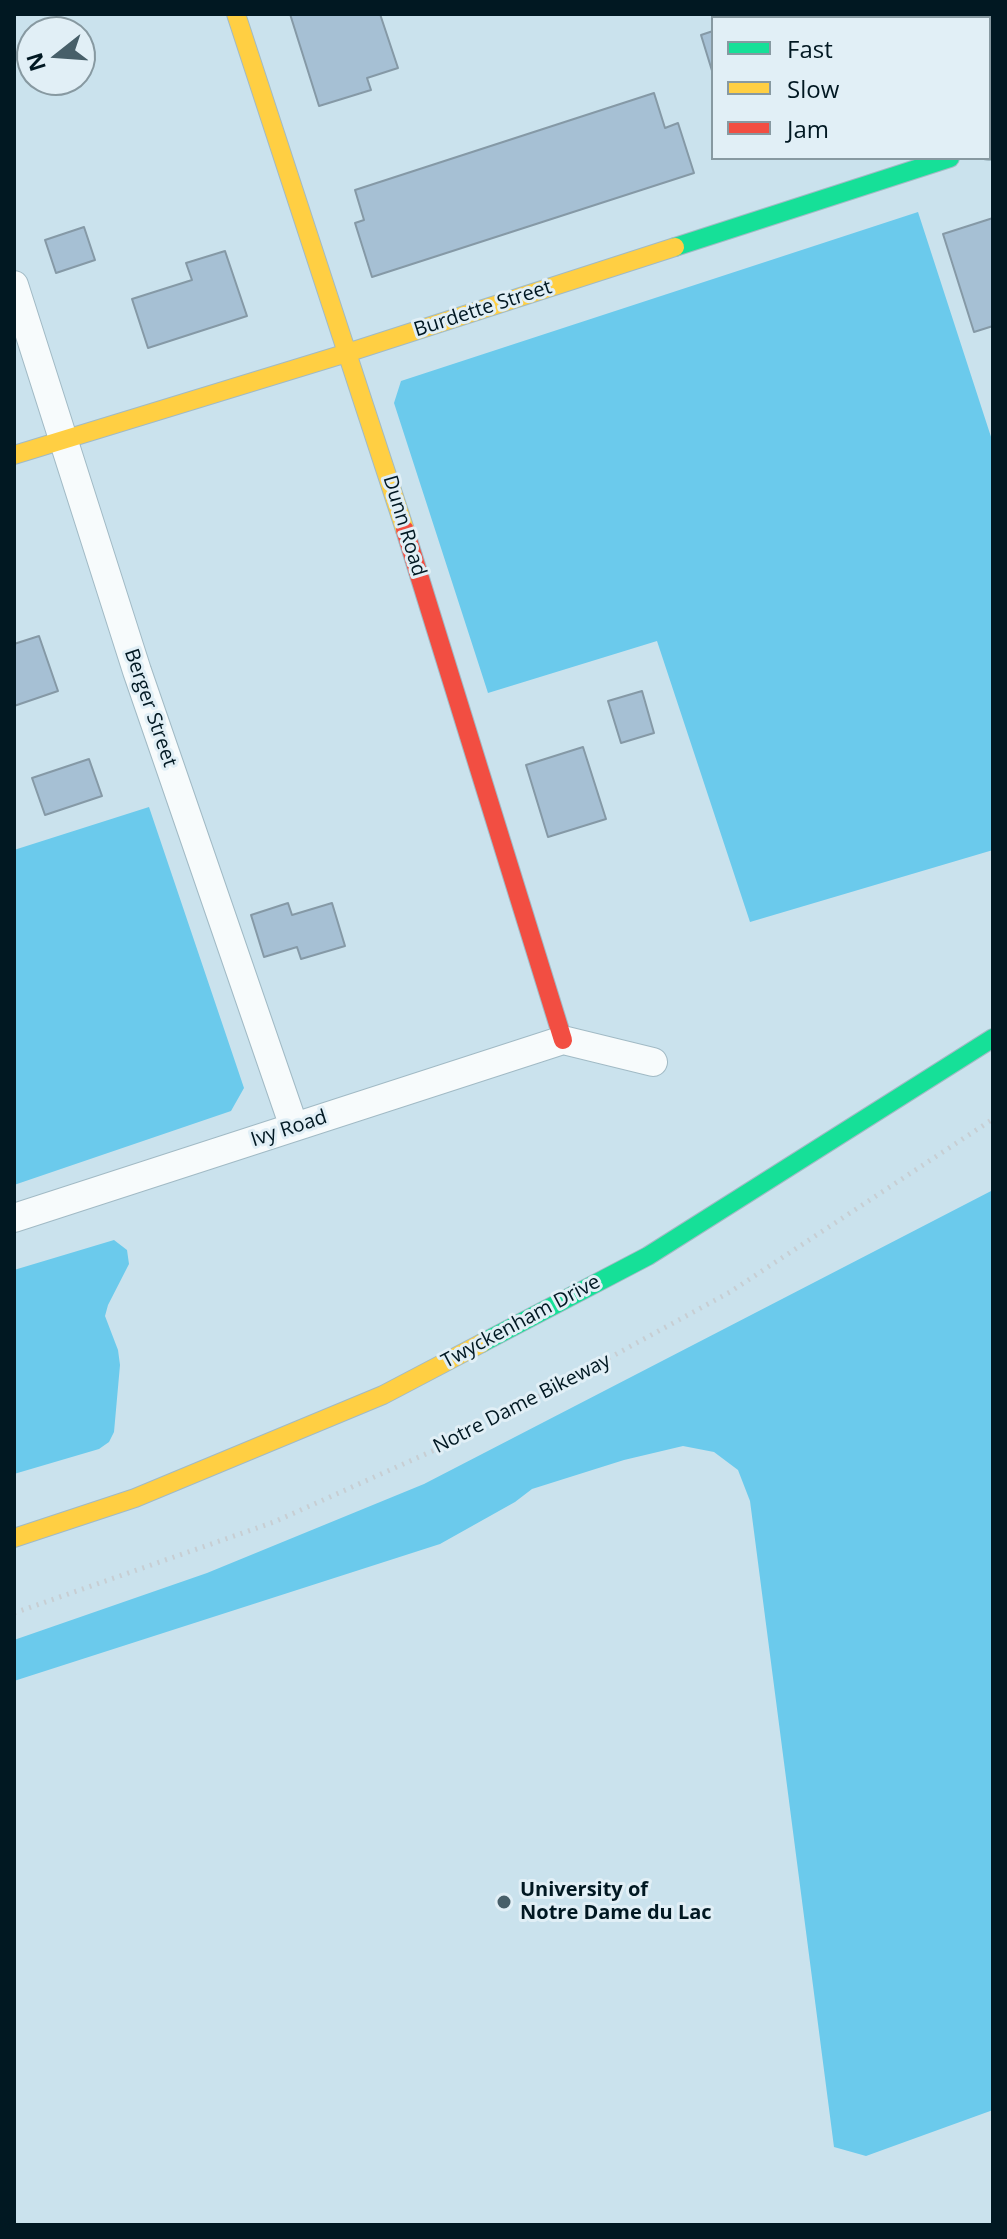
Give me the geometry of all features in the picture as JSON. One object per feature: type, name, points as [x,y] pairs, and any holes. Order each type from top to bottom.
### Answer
[{"type":"street","name":"Dunn Road","points":[[236,14],[398,506],[563,1040]]},
{"type":"street","name":"Burdette Street","points":[[14,455],[347,353],[944,160]]},
{"type":"street","name":"Berger Street","points":[[14,285],[137,671],[294,1127]]},
{"type":"street","name":"Twyckenham Drive","points":[[14,1538],[135,1498],[383,1395],[648,1256],[993,1038]]},
{"type":"street","points":[[563,1040],[653,1062]]},
{"type":"street","name":"Ivy Road","points":[[14,1218],[563,1040]]},
{"type":"path","name":"Notre Dame Bikeway","points":[[14,1613],[274,1522],[468,1435],[730,1292],[993,1119]]},
{"type":"shaded area","points":[[918,212],[993,443],[993,850],[750,922],[657,641],[488,693],[394,403],[401,381]]},
{"type":"shaded area","points":[[149,807],[244,1088],[231,1111],[14,1185],[14,850]]},
{"type":"shaded area","points":[[993,1190],[993,2110],[866,2156],[834,2147],[750,1501],[738,1470],[714,1452],[683,1446],[624,1460],[532,1489],[515,1502],[440,1544],[14,1681],[14,1640],[207,1573],[424,1484]]},
{"type":"shaded area","points":[[114,1240],[127,1250],[129,1264],[105,1316],[118,1350],[120,1365],[114,1432],[109,1442],[99,1449],[14,1474],[14,1270]]},
{"type":"building","points":[[290,14],[380,14],[398,68],[367,78],[371,90],[319,106]]},
{"type":"building","points":[[835,14],[836,16],[760,16]]},
{"type":"building","points":[[854,14],[990,16],[854,16]]},
{"type":"building","points":[[711,32],[711,68],[701,35]]},
{"type":"building","points":[[654,93],[665,128],[678,123],[694,173],[372,277],[355,223],[364,220],[355,190]]},
{"type":"building","points":[[993,218],[993,326],[974,332],[943,234]]},
{"type":"building","points":[[84,227],[95,260],[56,273],[45,240]]},
{"type":"building","points":[[225,251],[247,316],[148,348],[132,299],[192,280],[186,263]]},
{"type":"building","points":[[39,636],[58,691],[14,706],[14,644]]},
{"type":"building","points":[[642,691],[654,733],[621,743],[608,701]]},
{"type":"building","points":[[583,747],[606,819],[548,837],[526,765]]},
{"type":"building","points":[[89,759],[102,796],[45,815],[32,778]]},
{"type":"building","points":[[288,903],[292,915],[332,903],[345,946],[301,959],[297,947],[264,957],[251,915]]},
{"type":"traffic: fast","points":[[675,247],[944,160]]},
{"type":"traffic: fast","points":[[482,1343],[648,1256],[993,1038]]},
{"type":"traffic: slow","points":[[236,14],[405,530]]},
{"type":"traffic: slow","points":[[14,455],[347,353],[675,247]]},
{"type":"traffic: slow","points":[[14,1538],[135,1498],[383,1395],[482,1343]]},
{"type":"traffic: jam","points":[[405,530],[563,1040]]},
{"type":"place","name":"University of Notre Dame du Lac","points":[[504,1902]]}]
